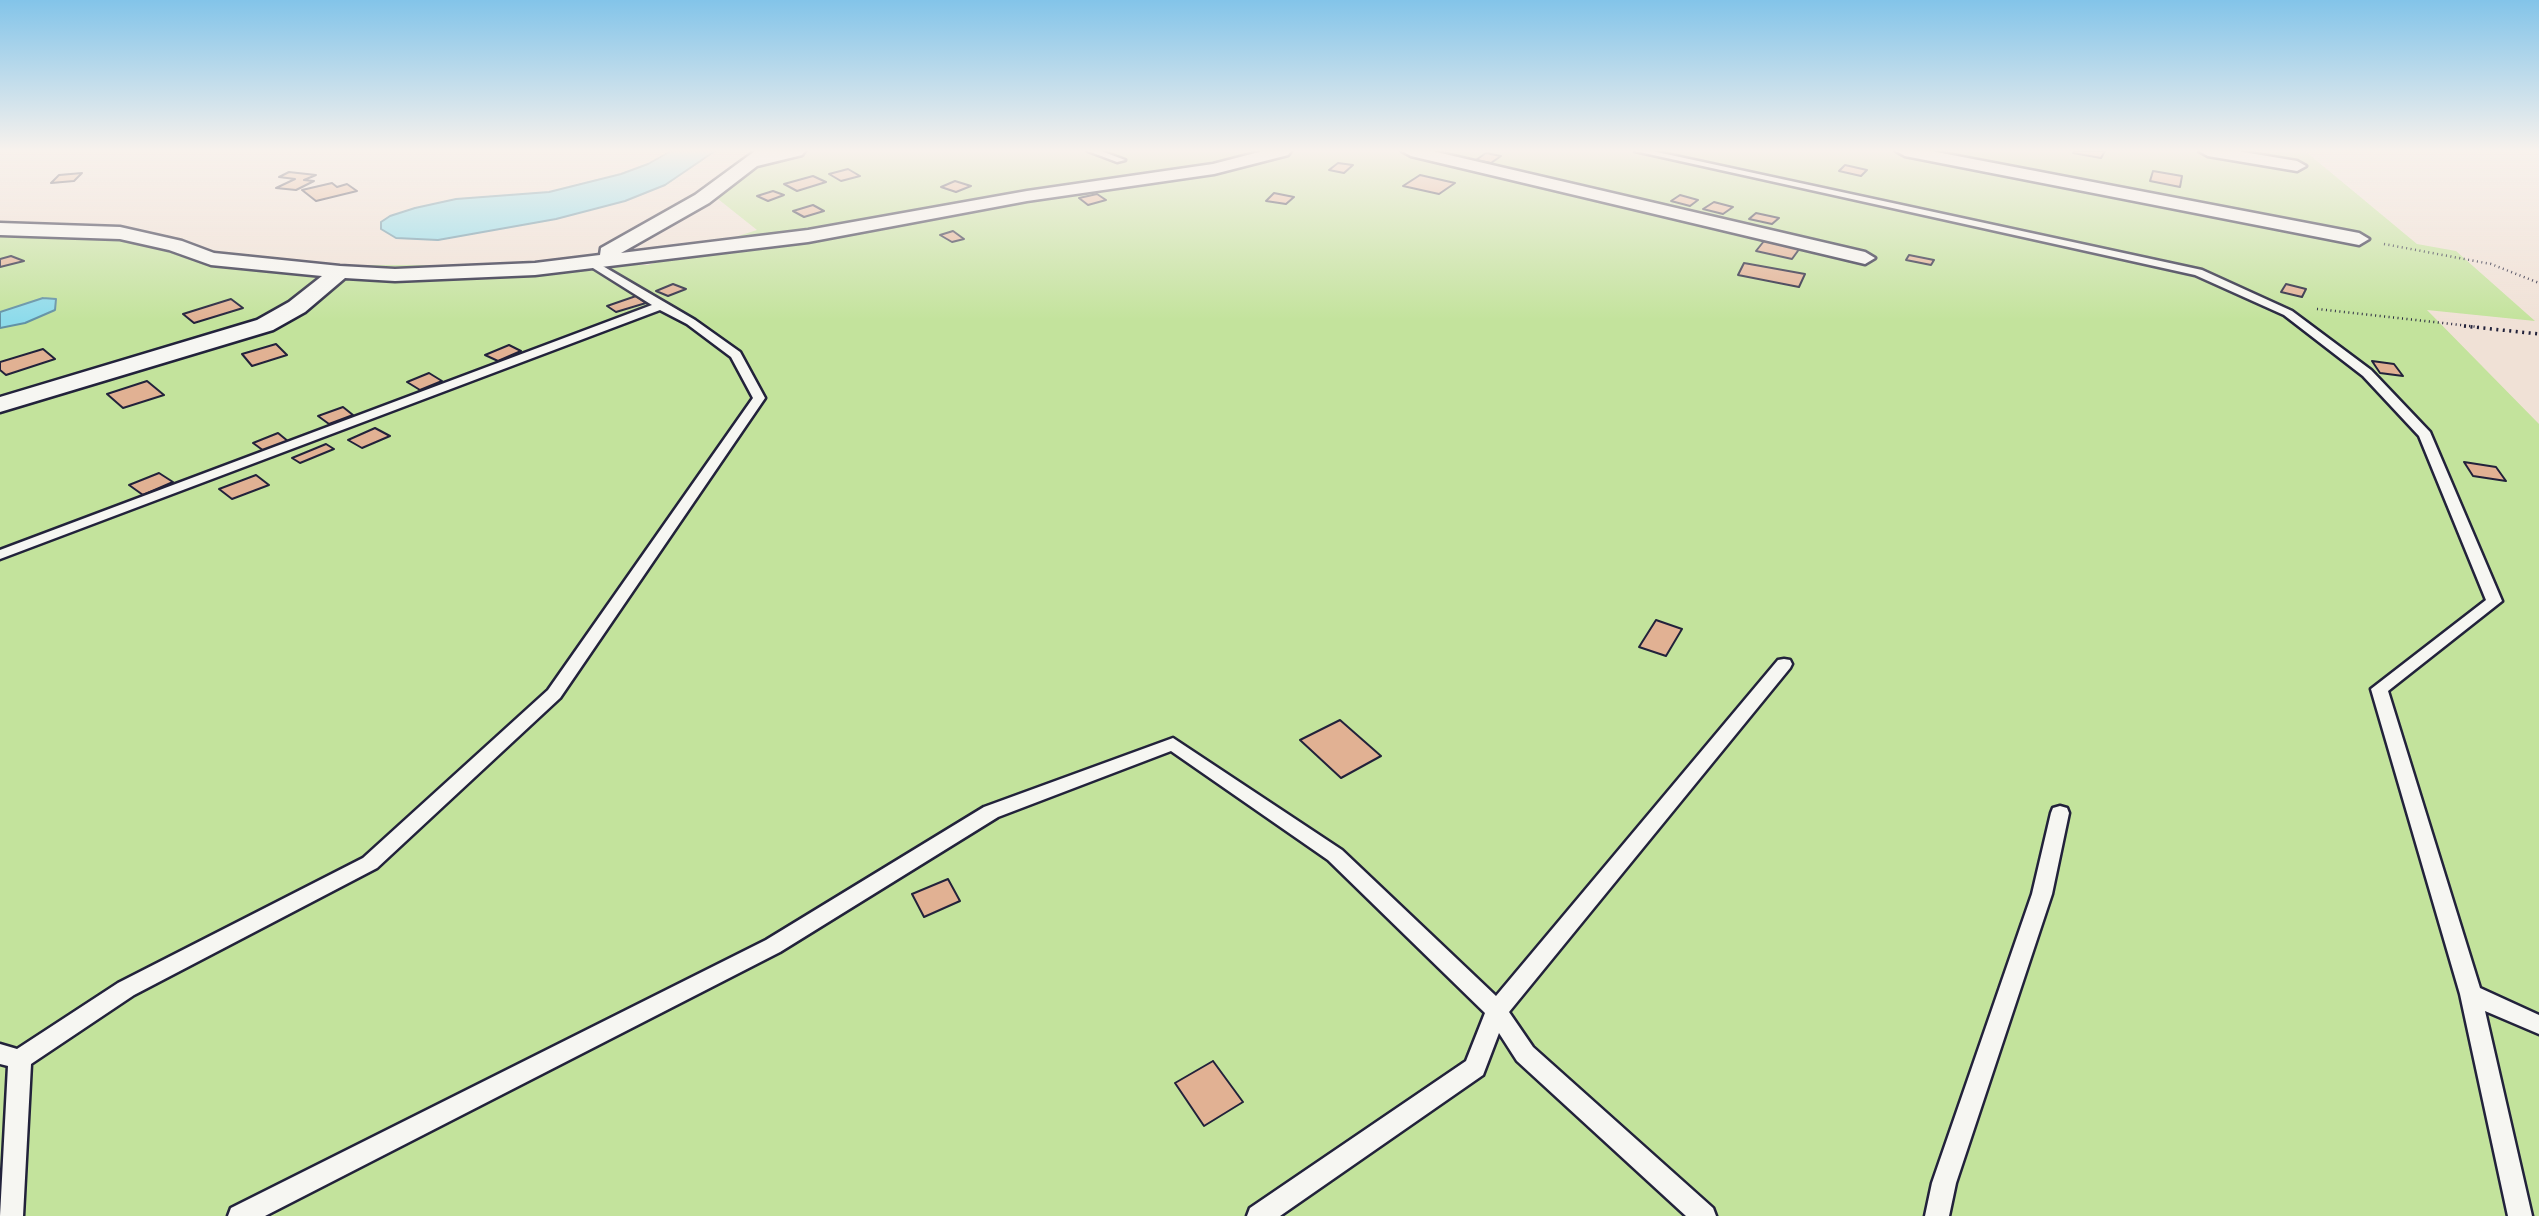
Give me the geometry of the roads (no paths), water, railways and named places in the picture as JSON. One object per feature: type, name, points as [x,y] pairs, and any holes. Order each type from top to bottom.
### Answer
[{"type":"street","points":[[589,261],[651,230],[684,208]]},
{"type":"street","points":[[0,229],[120,233],[175,245],[211,259],[395,275],[535,269],[808,236],[963,208]]},
{"type":"street","points":[[1652,208],[1865,258]]},
{"type":"street","points":[[2198,208],[2359,239]]},
{"type":"street","points":[[0,405],[265,324],[297,307],[340,272]]},
{"type":"lane","points":[[1902,208],[2198,272],[2288,313],[2367,373],[2426,435],[2494,601],[2379,689],[2471,994],[2520,1216]]},
{"type":"lane","points":[[11,1216],[10,1056],[126,989],[370,863],[554,694],[759,398],[736,355],[691,322],[589,261]]},
{"type":"lane","points":[[0,555],[661,306]]},
{"type":"lane","points":[[1258,1216],[1475,1068],[1497,1011],[1784,664]]},
{"type":"lane","points":[[240,1216],[773,946],[991,813],[1173,744],[1335,855],[1497,1011],[1525,1055],[1704,1216]]},
{"type":"lane","points":[[1937,1216],[1944,1183],[2042,894],[2060,813]]},
{"type":"lane","points":[[2471,994],[2539,1025]]},
{"type":"water","points":[[415,208],[599,208],[556,219],[438,240],[396,238],[381,229],[381,222],[390,216]]},
{"type":"water","points":[[43,298],[56,299],[55,310],[25,323],[0,328],[0,312]]}]
